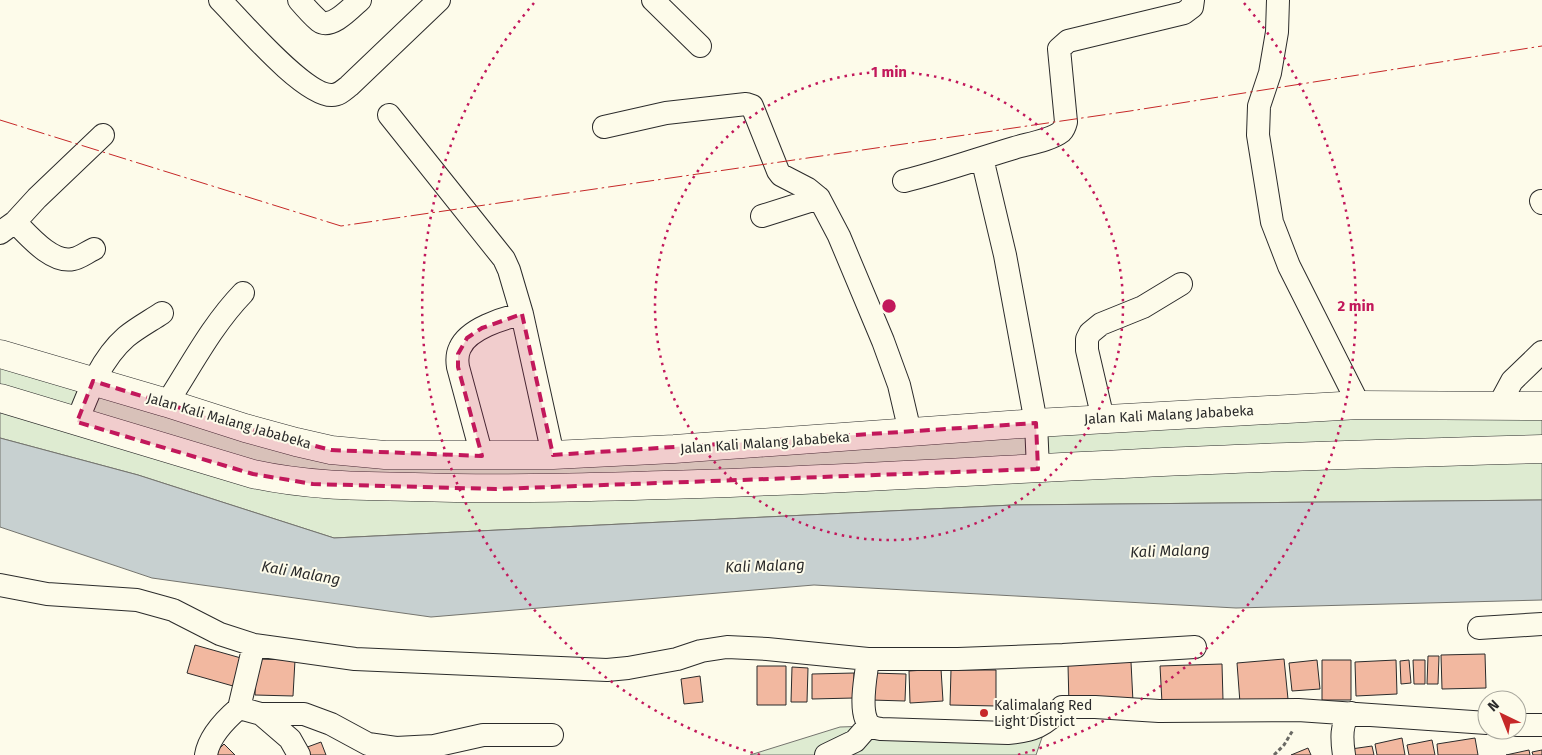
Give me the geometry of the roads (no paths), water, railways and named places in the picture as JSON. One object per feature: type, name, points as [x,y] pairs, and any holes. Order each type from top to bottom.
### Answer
[{"type":"main road","name":"Jalan Kali Malang Jababeka","points":[[0,354],[168,403],[245,428],[331,450],[385,455],[553,455],[712,447],[1036,423],[1360,405],[1542,406]]},
{"type":"main road","points":[[0,398],[253,474],[313,484],[496,490],[836,479],[1211,460],[1542,449]]},
{"type":"street","points":[[220,0],[284,66],[315,90],[332,95],[340,93],[349,86],[439,0]]},
{"type":"street","points":[[299,0],[320,22],[327,23],[338,18],[360,0]]},
{"type":"street","points":[[653,0],[700,46]]},
{"type":"street","points":[[904,181],[934,174],[1054,136],[1065,127],[1066,122],[1059,49],[1062,45],[1068,41],[1184,13],[1192,7],[1193,0]]},
{"type":"street","points":[[1278,0],[1277,32],[1270,73],[1259,106],[1258,135],[1272,222],[1289,266],[1360,405]]},
{"type":"street","points":[[604,127],[666,113],[749,105],[753,108],[780,174],[808,189],[819,198],[839,236],[883,341],[899,385],[910,432]]},
{"type":"street","points":[[389,115],[504,259],[510,270],[522,314],[553,455]]},
{"type":"street","points":[[94,249],[74,259],[62,260],[7,228],[103,135]]},
{"type":"street","points":[[982,158],[1004,255],[1036,423],[1038,468]]},
{"type":"street","points":[[762,216],[819,198]]},
{"type":"street","points":[[1104,419],[1087,350],[1087,340],[1090,332],[1101,324],[1144,307],[1181,284]]},
{"type":"street","points":[[168,403],[218,323],[243,293]]},
{"type":"street","points":[[78,422],[93,381],[123,341],[162,313]]},
{"type":"street","points":[[482,456],[458,368],[458,354],[462,343],[482,328],[504,318],[522,314]]},
{"type":"street","points":[[1498,407],[1512,381],[1542,352]]},
{"type":"street","points":[[0,585],[47,594],[150,602],[173,610],[220,634],[254,645],[354,659],[607,670],[677,659],[701,651],[728,647],[868,659],[1053,656],[1195,647]]},
{"type":"street","points":[[1479,628],[1542,624]]},
{"type":"street","points":[[206,755],[214,736],[224,721],[240,708],[254,645]]},
{"type":"street","points":[[868,659],[865,717],[869,724],[876,728],[904,731],[1008,734],[1023,732],[1041,726],[1050,720],[1062,707],[1158,711],[1298,710],[1477,722]]},
{"type":"street","points":[[240,708],[261,714],[292,714],[312,717],[372,745],[396,748],[432,750],[483,735],[552,735]]},
{"type":"street","points":[[1344,755],[1343,733],[1346,718],[1351,713]]},
{"type":"street","points":[[261,714],[290,738],[299,755]]},
{"type":"street","points":[[826,755],[855,741],[869,724]]},
{"type":"street","points":[[1527,725],[1542,725]]},
{"type":"water","name":"Kali Malang","points":[[0,438],[138,475],[334,538],[1013,505],[1542,500],[1542,600],[1236,608],[814,585],[431,617],[152,578],[0,527]]},
{"type":"place","name":"Kalimalang Red Light District","points":[[984,713]]}]
